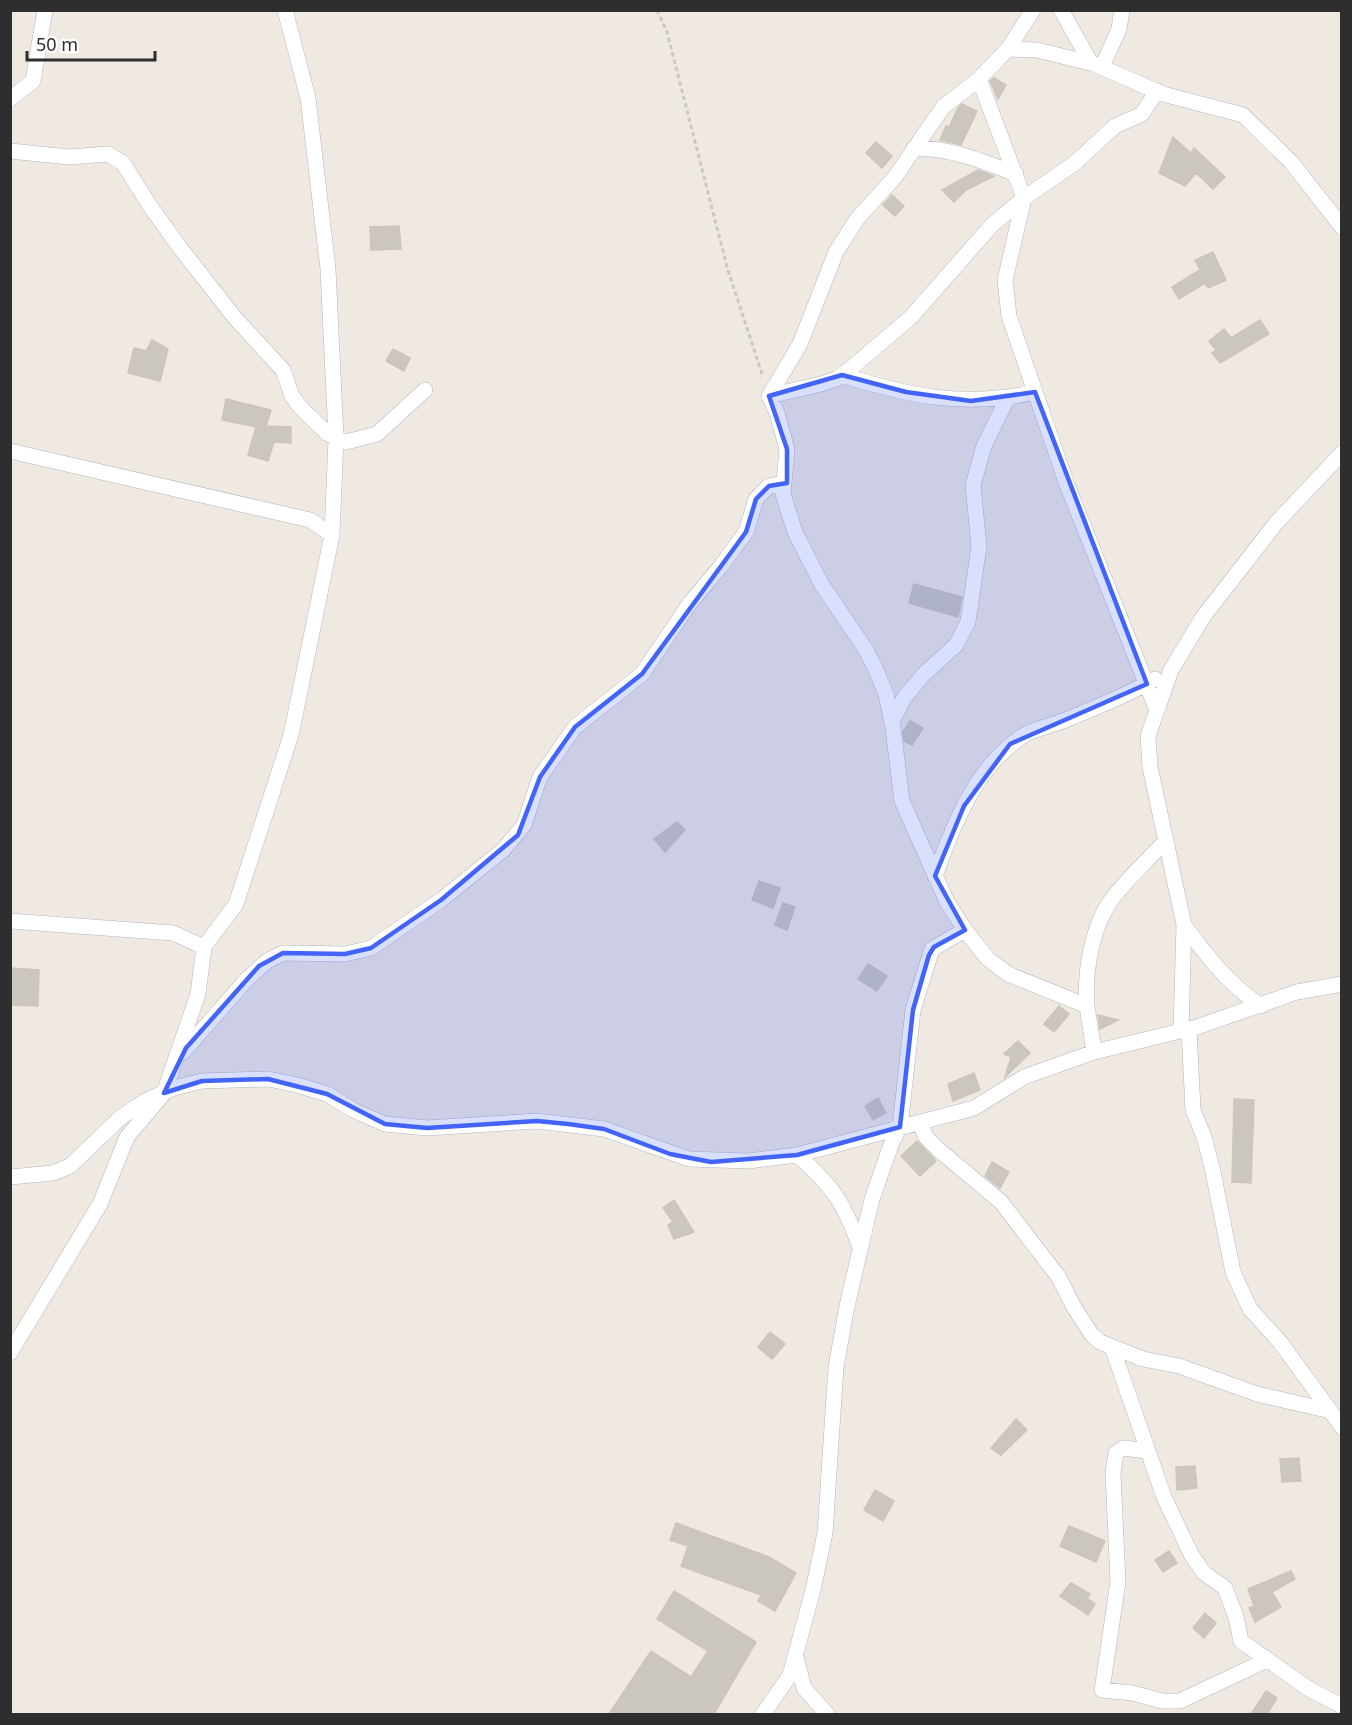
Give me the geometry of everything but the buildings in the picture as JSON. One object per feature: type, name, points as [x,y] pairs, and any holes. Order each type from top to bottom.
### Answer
[{"type":"street","points":[[10,99],[33,81],[45,10]]},
{"type":"street","points":[[10,1353],[100,1204],[127,1137],[164,1093],[198,994],[204,947],[236,904],[291,735],[332,535],[336,438],[328,269],[308,98],[285,10]]},
{"type":"street","points":[[769,396],[800,344],[836,252],[857,219],[895,177],[943,106],[979,79],[1008,49],[1033,10]]},
{"type":"street","points":[[1061,10],[1097,65]]},
{"type":"street","points":[[1097,65],[1119,29],[1122,10]]},
{"type":"street","points":[[1008,49],[1037,50],[1097,65],[1157,90],[1244,115],[1291,162],[1341,227]]},
{"type":"street","points":[[979,79],[1024,198],[1005,280],[1009,316],[1097,565],[1156,708]]},
{"type":"street","points":[[769,396],[821,384],[842,375],[911,317],[992,225],[1024,198],[1075,163],[1115,126],[1142,114],[1157,90]]},
{"type":"street","points":[[914,148],[936,148],[964,154],[1016,174]]},
{"type":"street","points":[[10,151],[69,157],[108,154],[123,163],[150,206],[235,318],[283,370],[292,396],[301,408],[336,438],[346,442],[377,434],[425,390]]},
{"type":"street","points":[[842,375],[906,392],[971,401],[1006,399],[1035,392]]},
{"type":"street","points":[[769,396],[777,413],[787,449],[783,494],[797,537],[822,585],[866,650],[886,694],[892,721],[902,801],[935,876],[965,930],[988,959],[1008,974],[1087,1006]]},
{"type":"street","points":[[892,721],[904,698],[923,675],[956,645],[968,622],[980,546],[972,485],[984,446],[1006,399]]},
{"type":"street","points":[[10,451],[310,520],[332,535]]},
{"type":"street","points":[[1341,453],[1276,523],[1203,617],[1171,670],[1148,736],[1148,751],[1165,841],[1184,925],[1185,1030],[1193,1110],[1204,1137],[1212,1167],[1233,1272],[1250,1309],[1280,1342],[1341,1427]]},
{"type":"street","points":[[174,1065],[197,1035],[248,978],[267,961],[283,953],[345,954],[371,948],[441,900],[503,850],[524,825],[540,777],[576,727],[642,674],[690,603],[722,566],[746,532],[756,499],[769,486],[784,483]]},
{"type":"street","points":[[935,876],[964,806],[996,759],[1010,744],[1031,732],[1147,684],[1171,670]]},
{"type":"street","points":[[1094,1052],[1085,987],[1107,906],[1165,841]]},
{"type":"street","points":[[10,921],[173,933],[204,947]]},
{"type":"street","points":[[1184,925],[1220,972],[1240,992],[1261,1005]]},
{"type":"street","points":[[763,1714],[790,1675],[825,1533],[836,1367],[872,1199],[892,1142],[900,1127],[913,1010],[929,956],[934,947],[965,930]]},
{"type":"street","points":[[10,1177],[53,1173],[70,1166],[120,1119],[145,1101],[164,1093],[202,1081],[268,1079],[327,1094],[352,1110],[385,1124],[427,1128],[537,1121],[604,1130],[690,1159],[748,1161],[797,1155],[974,1108],[1024,1077],[1094,1052],[1185,1030],[1297,992],[1341,984]]},
{"type":"street","points":[[919,1122],[926,1137],[1000,1202],[1058,1276],[1092,1335],[1112,1347],[1143,1359],[1179,1365],[1257,1394],[1331,1411]]},
{"type":"street","points":[[797,1155],[833,1190],[846,1208],[860,1248]]},
{"type":"street","points":[[1112,1347],[1164,1497],[1191,1554],[1204,1572],[1225,1588],[1236,1617],[1240,1641],[1309,1689],[1341,1706]]},
{"type":"street","points":[[1148,1451],[1124,1448],[1115,1456],[1113,1473],[1118,1582],[1102,1690],[1132,1693],[1162,1701],[1180,1701],[1267,1660]]},
{"type":"street","points":[[796,1654],[804,1688],[827,1714]]},
{"type":"path","points":[[657,10],[667,32],[727,267],[769,396]]},
{"type":"highlighted area","points":[[842,375],[906,392],[971,401],[1035,392],[1147,684],[1010,744],[964,806],[935,876],[965,930],[934,947],[929,955],[913,1010],[900,1127],[797,1155],[711,1162],[670,1154],[604,1129],[568,1124],[537,1121],[427,1128],[385,1124],[327,1094],[268,1079],[202,1081],[164,1093],[186,1048],[259,966],[283,953],[345,954],[371,948],[441,900],[518,835],[540,777],[575,727],[642,674],[746,532],[756,499],[769,486],[787,483],[787,449],[769,396]]}]
